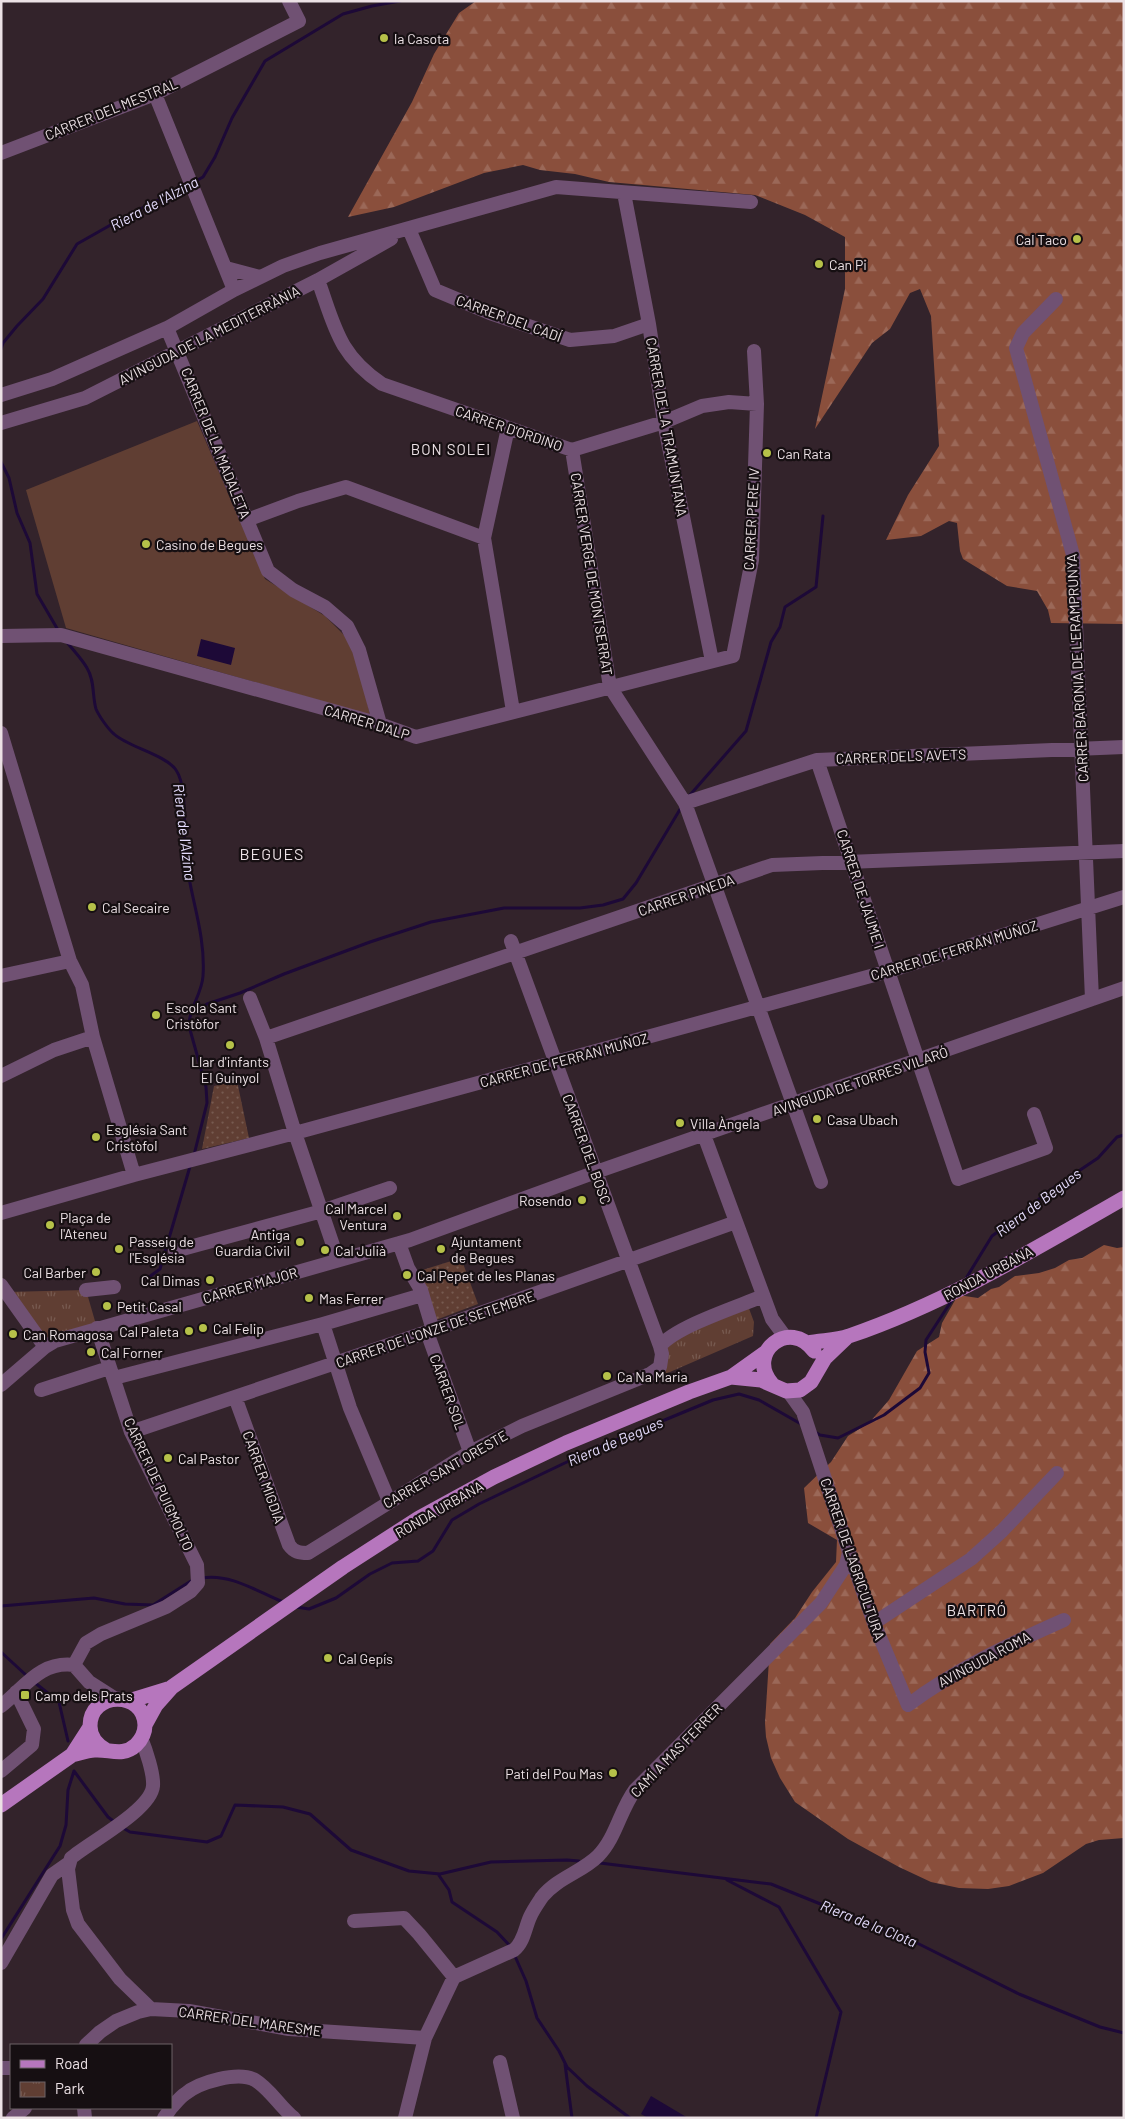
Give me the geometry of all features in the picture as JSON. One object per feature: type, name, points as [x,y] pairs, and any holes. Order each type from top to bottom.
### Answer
[{"type":"main road","name":"RONDA URBANA","points":[[1,1804],[72,1755],[94,1750],[125,1752],[133,1748],[156,1705],[172,1687],[302,1595],[419,1518],[494,1477],[634,1414],[731,1377],[768,1350],[777,1341],[786,1338],[798,1338],[808,1343],[847,1337],[930,1303],[996,1270],[1124,1198]]},
{"type":"main road","name":"RONDA URBANA","points":[[807,1386],[814,1378],[817,1369],[825,1358],[847,1337]]},
{"type":"main road","points":[[808,1343],[816,1356],[817,1369]]},
{"type":"main road","points":[[768,1350],[764,1369],[772,1384]]},
{"type":"main road","name":"RONDA URBANA","points":[[731,1377],[752,1378],[788,1391]]},
{"type":"main road","points":[[788,1391],[798,1390],[807,1386]]},
{"type":"main road","name":"RONDA URBANA","points":[[72,1755],[102,1703],[172,1687]]},
{"type":"main road","points":[[121,1700],[140,1711],[143,1732]]},
{"type":"main road","points":[[92,1720],[95,1741],[106,1750]]},
{"type":"street","name":"CARRER DEL MESTRAL","points":[[1,153],[155,94],[300,21],[289,1]]},
{"type":"street","points":[[155,94],[234,290]]},
{"type":"street","name":"AVINGUDA DE LA MEDITERRÀNIA","points":[[3,394],[52,379],[167,328],[234,290],[283,266],[320,253],[556,186],[751,202]]},
{"type":"street","name":"CARRER DE LA TRAMUNTANA","points":[[624,193],[649,324],[664,422],[712,661]]},
{"type":"street","name":"AVINGUDA DE LA MEDITERRÀNIA","points":[[2,423],[85,398],[318,280],[409,229]]},
{"type":"street","name":"CARRER DEL CADÍ","points":[[409,229],[435,290],[490,313],[570,340],[614,336],[649,324]]},
{"type":"street","points":[[226,268],[260,277]]},
{"type":"street","name":"CARRER D'ORDINO","points":[[318,280],[344,349],[356,364],[368,374],[394,390],[572,450],[664,422],[702,406],[729,402],[757,404]]},
{"type":"street","name":"CARRER BARONIA DE L'ERAMPRUNYA","points":[[1056,299],[1023,333],[1016,348],[1073,555],[1092,999]]},
{"type":"street","name":"CARRER DE LA MADALETA","points":[[167,328],[268,571],[293,590],[326,607],[347,626],[359,650],[380,724]]},
{"type":"street","name":"CARRER PERE IV","points":[[734,656],[752,560],[757,404],[754,351]]},
{"type":"street","points":[[508,428],[484,538],[513,711]]},
{"type":"street","name":"CARRER VERGE DE MONTSERRAT","points":[[572,450],[610,687],[685,804],[821,1182]]},
{"type":"street","points":[[247,520],[298,501],[346,487],[484,538]]},
{"type":"street","name":"CARRER D'ALP","points":[[1,636],[54,635],[73,638],[380,724],[416,737],[734,656]]},
{"type":"street","points":[[1,733],[70,960],[82,985],[93,1037],[134,1175]]},
{"type":"street","name":"CARRER DELS AVETS","points":[[685,804],[817,760],[1124,747]]},
{"type":"street","name":"CARRER DE JAUME I","points":[[817,760],[958,1178],[1046,1148],[1034,1114]]},
{"type":"street","name":"CARRER PINEDA","points":[[266,1038],[513,947],[713,886],[772,865],[1124,851]]},
{"type":"street","name":"CARRER DE FERRAN MUÑOZ","points":[[1,1213],[134,1175],[758,1008],[888,971],[1124,896]]},
{"type":"street","name":"CARRER DEL BOSC","points":[[513,947],[660,1346]]},
{"type":"street","points":[[1,976],[70,960]]},
{"type":"street","name":"AVINGUDA DE TORRES VILARÓ","points":[[398,1243],[1124,988]]},
{"type":"street","points":[[250,998],[266,1038],[295,1133],[338,1260]]},
{"type":"street","points":[[1,1076],[54,1050],[93,1037]]},
{"type":"street","points":[[704,1135],[772,1319],[786,1338]]},
{"type":"street","points":[[174,1251],[322,1210],[390,1188]]},
{"type":"street","name":"CARRER DE L'ONZE DE SETEMBRE","points":[[131,1432],[430,1331],[736,1222]]},
{"type":"street","name":"CARRER MAJOR","points":[[1,1385],[45,1347],[55,1341],[398,1243]]},
{"type":"street","name":"CARRER SOL","points":[[398,1243],[422,1295],[430,1331],[470,1452]]},
{"type":"street","points":[[1,1285],[45,1347]]},
{"type":"street","points":[[86,1290],[114,1287]]},
{"type":"street","points":[[41,1390],[323,1324],[422,1295]]},
{"type":"street","points":[[660,1346],[666,1339],[687,1328],[763,1296]]},
{"type":"street","points":[[768,1350],[772,1319]]},
{"type":"street","points":[[323,1324],[350,1408],[389,1501]]},
{"type":"street","name":"CARRER DE PUIGMOLTO","points":[[74,1665],[86,1643],[101,1634],[166,1607],[198,1583],[197,1565],[131,1432],[97,1328]]},
{"type":"street","name":"CARRER SANT ORESTE","points":[[299,1553],[308,1553],[470,1452],[522,1426],[650,1374],[660,1367],[662,1354],[660,1346]]},
{"type":"street","name":"CARRER DE L'AGRICULTURA","points":[[804,1417],[807,1386]]},
{"type":"street","name":"CARRER DE L'AGRICULTURA","points":[[788,1391],[804,1417],[848,1552],[874,1623],[908,1705]]},
{"type":"street","name":"CARRER MIGDIA","points":[[235,1397],[284,1535],[292,1549],[299,1553]]},
{"type":"street","points":[[874,1623],[971,1559],[1002,1531],[1058,1474]]},
{"type":"street","name":"CAMÍ A MAS FERRER","points":[[454,1977],[519,1946],[530,1918],[545,1894],[572,1873],[596,1858],[606,1845],[627,1801],[635,1790],[821,1603],[846,1565],[848,1552]]},
{"type":"street","name":"AVINGUDA ROMA","points":[[908,1705],[937,1683],[1016,1641],[1064,1620]]},
{"type":"street","points":[[1,1706],[37,1674],[47,1667],[56,1664],[74,1665],[89,1682],[121,1700]]},
{"type":"street","points":[[89,1682],[92,1720]]},
{"type":"street","points":[[1,1771],[32,1745],[34,1729],[21,1688]]},
{"type":"street","points":[[1,1963],[52,1875],[69,1863],[76,1854],[140,1809],[147,1802],[152,1793],[153,1786],[143,1732]]},
{"type":"street","points":[[125,1752],[148,1764]]},
{"type":"street","points":[[69,1863],[72,1910],[78,1924],[120,1979],[151,2009]]},
{"type":"street","points":[[354,1921],[404,1918],[454,1977],[425,2038],[405,2118]]},
{"type":"street","name":"CARRER DEL MARESME","points":[[88,2044],[116,2021],[151,2009],[198,2013],[289,2029],[425,2038]]},
{"type":"street","points":[[500,2062],[512,2118]]},
{"type":"street","points":[[172,2107],[185,2093],[212,2081],[234,2077],[254,2080],[268,2091],[281,2113],[294,2118]]},
{"type":"street","points":[[13,2118],[23,2109]]},
{"type":"green space","points":[[476,1],[1124,1],[1124,624],[1051,623],[1048,610],[1037,591],[1007,586],[963,559],[960,551],[957,523],[949,521],[921,536],[886,540],[908,495],[939,446],[931,316],[920,289],[910,293],[890,329],[872,343],[815,429],[845,289],[845,237],[805,215],[755,195],[609,182],[575,174],[540,170],[523,165],[484,173],[394,207],[348,217],[412,102],[434,54],[459,13]]},
{"type":"green space","name":"Casino de Begues","points":[[197,421],[265,579],[325,616],[349,640],[361,675],[370,715],[66,628],[26,490]]},
{"type":"green space","points":[[237,1081],[249,1138],[202,1149],[214,1086]]},
{"type":"green space","points":[[1104,1245],[1117,1248],[1124,1247],[1124,1838],[1099,1840],[1086,1844],[1043,1873],[1009,1886],[988,1889],[959,1888],[931,1882],[848,1839],[795,1802],[780,1778],[771,1758],[765,1723],[770,1644],[795,1618],[812,1592],[836,1562],[837,1540],[808,1523],[804,1488],[831,1462],[848,1436],[869,1423],[889,1400],[917,1351],[939,1337],[942,1323],[958,1295],[978,1298],[1015,1276],[1039,1273],[1055,1268],[1069,1260],[1082,1258]]},
{"type":"green space","points":[[461,1258],[478,1304],[433,1321],[416,1272]]},
{"type":"green space","points":[[86,1290],[97,1328],[42,1345],[6,1292]]},
{"type":"green space","points":[[747,1303],[754,1322],[753,1336],[663,1375],[660,1367],[660,1346]]},
{"type":"shaded area","points":[[201,639],[235,648],[231,665],[197,656]]},
{"type":"shaded area","points":[[651,2096],[688,2118],[648,2118],[641,2114]]},
{"type":"waterway","name":"Riera de l'Alzina","points":[[194,182],[203,177],[215,157],[232,118],[265,61],[343,14],[400,1]]},
{"type":"waterway","name":"Riera de l'Alzina","points":[[1,349],[3,343],[17,326],[43,299],[77,244],[130,214],[188,185]]},
{"type":"waterway","name":"Riera de l'Alzina","points":[[1,462],[9,478],[17,513],[30,543],[37,594],[58,630]]},
{"type":"waterway","points":[[690,795],[746,731],[771,642],[780,627],[785,607],[816,587],[823,516]]},
{"type":"waterway","name":"Riera de l'Alzina","points":[[66,641],[83,661],[90,673],[96,709],[106,726],[120,739],[164,760],[176,770],[180,778],[184,798],[187,868],[200,929],[203,960],[202,983],[189,1020],[206,1087],[207,1103],[194,1155]]},
{"type":"waterway","points":[[191,1013],[207,1004],[240,993],[284,974],[431,922],[504,908],[580,908],[603,905],[623,899],[636,883],[682,806]]},
{"type":"waterway","name":"Riera de Begues","points":[[965,1280],[992,1236],[1028,1210],[1043,1195],[1098,1158],[1117,1137],[1124,1135]]},
{"type":"waterway","name":"Riera de l'Alzina","points":[[149,1277],[160,1269],[191,1163]]},
{"type":"waterway","name":"Riera de Begues","points":[[815,1432],[820,1435],[838,1438],[884,1415],[920,1388],[929,1373],[925,1352],[926,1340],[952,1300]]},
{"type":"waterway","name":"Riera de Begues","points":[[296,1607],[309,1609],[336,1598],[370,1574],[392,1563],[418,1561],[433,1551],[452,1520],[479,1504],[592,1450],[713,1400],[739,1394],[759,1400],[801,1424]]},
{"type":"waterway","name":"Riera de Begues","points":[[202,1578],[223,1578],[283,1602]]},
{"type":"waterway","name":"Riera de Begues","points":[[1,1606],[94,1598],[125,1604],[153,1605],[191,1581]]},
{"type":"waterway","name":"Riera de la Clota","points":[[1,1652],[27,1676]]},
{"type":"waterway","name":"Riera de la Clota","points":[[34,1682],[59,1702],[68,1741]]},
{"type":"waterway","name":"Riera de la Clota","points":[[74,1771],[108,1817],[116,1823]]},
{"type":"waterway","points":[[1,1939],[60,1846],[66,1825],[68,1790],[74,1771]]},
{"type":"waterway","name":"Riera de la Clota","points":[[123,1828],[130,1832],[207,1842],[221,1836],[235,1805],[283,1807],[310,1814],[351,1850],[409,1871],[440,1874],[491,1862],[579,1861]]},
{"type":"waterway","name":"Riera de la Clota","points":[[600,1863],[771,1884],[917,1943],[1019,1994],[1100,2027],[1124,2033]]},
{"type":"waterway","points":[[438,1874],[449,1890],[452,1902],[497,1932],[510,1946]]},
{"type":"waterway","points":[[727,1880],[779,1907],[841,2012],[816,2118]]},
{"type":"waterway","points":[[514,1954],[526,1981],[537,2018],[559,2051],[567,2067],[587,2086],[630,2118]]},
{"type":"waterway","points":[[565,2064],[572,2118]]},
{"type":"place","name":"la Casota","points":[[384,38]]},
{"type":"place","name":"Cal Taco","points":[[1077,239]]},
{"type":"place","name":"Can Pi","points":[[819,264]]},
{"type":"place","name":"Can Rata","points":[[767,453]]},
{"type":"place","name":"Casino de Begues","points":[[146,544]]},
{"type":"place","name":"Cal Secaire","points":[[92,907]]},
{"type":"place","name":"Escola Sant Cristòfor","points":[[156,1015]]},
{"type":"place","name":"Llar d'infants El Guinyol","points":[[230,1045]]},
{"type":"place","name":"Casa Ubach","points":[[817,1119]]},
{"type":"place","name":"Villa Àngela","points":[[680,1123]]},
{"type":"place","name":"Església Sant Cristòfol","points":[[96,1137]]},
{"type":"place","name":"Rosendo","points":[[582,1200]]},
{"type":"place","name":"Cal Marcel Ventura","points":[[397,1216]]},
{"type":"place","name":"Plaça de l'Ateneu","points":[[50,1225]]},
{"type":"place","name":"Antiga Guardia Civil","points":[[300,1242]]},
{"type":"place","name":"Passeig de l'Església","points":[[119,1249]]},
{"type":"place","name":"Ajuntament de Begues","points":[[441,1249]]},
{"type":"place","name":"Cal Julià","points":[[325,1250]]},
{"type":"place","name":"Cal Barber","points":[[96,1272]]},
{"type":"place","name":"Cal Pepet de les Planas","points":[[407,1275]]},
{"type":"place","name":"Cal Dimas","points":[[210,1280]]},
{"type":"place","name":"Mas Ferrer","points":[[309,1298]]},
{"type":"place","name":"Petit Casal","points":[[107,1306]]},
{"type":"place","name":"Cal Felip","points":[[203,1328]]},
{"type":"place","name":"Cal Paleta","points":[[189,1331]]},
{"type":"place","name":"Can Romagosa","points":[[13,1334]]},
{"type":"place","name":"Cal Forner","points":[[91,1352]]},
{"type":"place","name":"Ca Na Maria","points":[[607,1376]]},
{"type":"place","name":"Cal Pastor","points":[[168,1458]]},
{"type":"place","name":"Cal Gepís","points":[[328,1658]]},
{"type":"place","name":"Camp dels Prats","points":[[25,1695]]},
{"type":"place","name":"Pati del Pou Mas","points":[[613,1773]]},
{"type":"district","name":"BON SOLEI","points":[[451,449]]},
{"type":"district","name":"BEGUES","points":[[272,853]]},
{"type":"district","name":"BARTRÓ","points":[[977,1610]]}]
